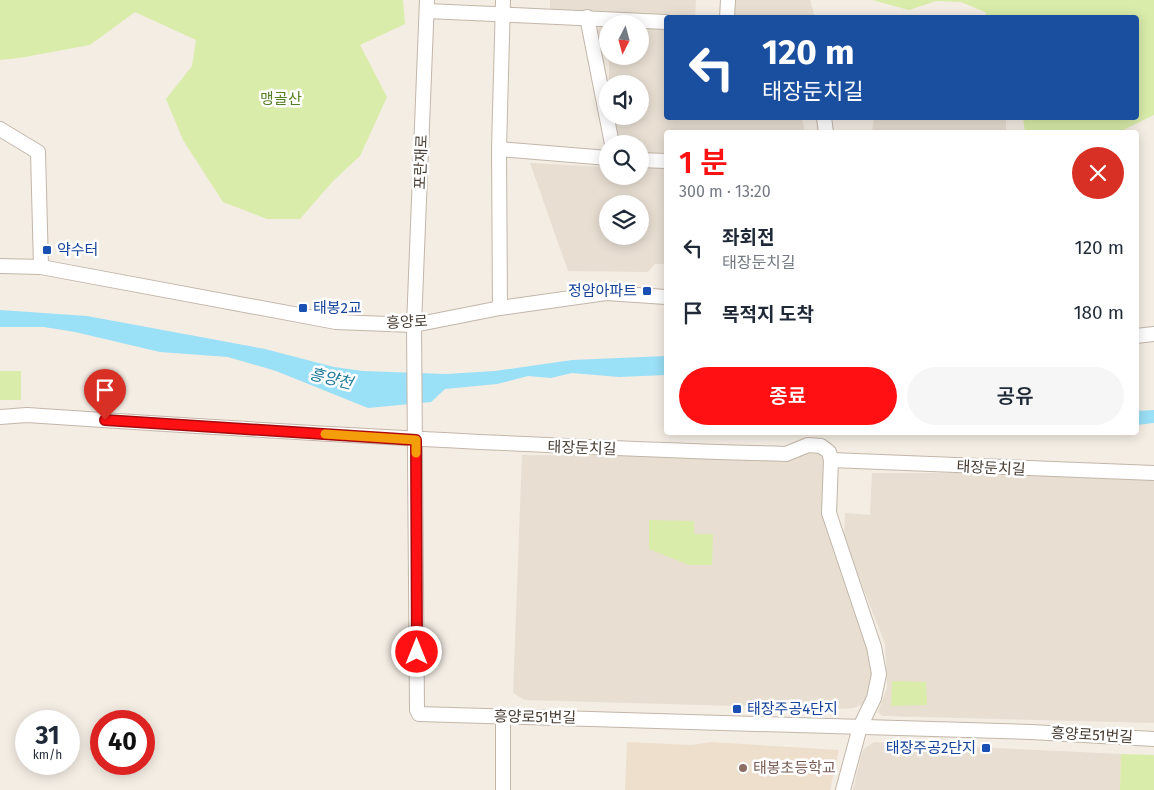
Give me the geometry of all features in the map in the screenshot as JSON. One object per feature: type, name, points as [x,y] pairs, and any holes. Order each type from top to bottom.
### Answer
[{"type":"street","points":[[500,308],[499,149],[504,0]]},
{"type":"street","points":[[727,15],[728,0]]},
{"type":"street","points":[[427,5],[503,15],[587,17],[664,22]]},
{"type":"street","name":"포란재로","points":[[414,325],[427,5]]},
{"type":"street","points":[[587,17],[610,135]]},
{"type":"street","points":[[0,129],[38,152],[41,267]]},
{"type":"street","points":[[499,149],[599,157]]},
{"type":"street","points":[[649,160],[664,160]]},
{"type":"street","name":"흥양로","points":[[0,266],[41,267],[336,322],[414,325],[500,308],[606,293],[664,297]]},
{"type":"street","points":[[414,325],[416,440]]},
{"type":"street","points":[[1139,336],[1154,334]]},
{"type":"street","name":"태장둔치길","points":[[0,417],[27,415],[416,440],[596,449],[786,454],[808,445],[821,446],[829,452],[831,460],[1154,473]]},
{"type":"street","name":"흥양로51번길","points":[[416,440],[417,710],[424,715],[860,726],[1031,732],[1154,739]]},
{"type":"street","points":[[831,460],[829,513],[874,647],[879,674],[874,698],[860,726],[843,790]]},
{"type":"street","points":[[503,790],[504,717]]},
{"type":"shaded area","points":[[550,0],[696,0],[695,15],[664,16],[550,10]]},
{"type":"shaded area","points":[[732,0],[810,0],[814,15],[731,15]]},
{"type":"shaded area","name":"정암아파트","points":[[649,25],[664,26],[664,120],[802,120],[805,130],[664,130],[664,264],[655,264],[648,272],[568,271],[530,163],[599,167],[599,185],[649,185],[649,135],[616,135],[614,125],[649,125],[649,75],[609,75],[609,65],[649,65]]},
{"type":"shaded area","points":[[874,120],[1006,120],[1006,130],[872,130]]},
{"type":"shaded area","points":[[818,450],[824,458],[822,515],[869,648],[874,673],[872,690],[865,703],[854,708],[844,709],[525,700],[513,693],[522,455],[799,457],[803,453]]},
{"type":"shaded area","points":[[872,473],[1154,473],[1154,723],[882,716],[878,712],[887,687],[885,644],[844,539],[845,513],[870,515]]},
{"type":"shaded area","points":[[627,742],[692,745],[711,742],[839,750],[830,790],[625,790]]},
{"type":"shaded area","points":[[874,742],[1121,754],[1120,790],[853,790],[862,752]]},
{"type":"green space","name":"맹골산","points":[[0,0],[403,0],[405,24],[360,45],[387,97],[360,156],[333,181],[300,219],[267,219],[223,202],[183,140],[166,99],[192,66],[196,40],[135,12],[90,45],[0,60]]},
{"type":"green space","points":[[872,0],[1154,0],[1154,115],[1123,130],[1025,130],[1023,120],[1139,120],[1139,15],[986,15],[985,12],[961,2],[936,1],[909,10]]},
{"type":"green space","points":[[0,371],[21,371],[21,400],[0,400]]},
{"type":"green space","points":[[649,520],[694,521],[694,534],[713,534],[712,565],[689,565],[649,549]]},
{"type":"green space","points":[[892,681],[926,682],[927,705],[891,706]]},
{"type":"green space","points":[[1121,754],[1154,755],[1154,790],[1120,790]]},
{"type":"water","name":"흥양천","points":[[0,310],[87,316],[265,349],[334,367],[363,371],[446,374],[495,371],[572,360],[664,356],[664,375],[619,377],[572,373],[551,378],[528,376],[497,384],[445,389],[431,402],[368,408],[276,371],[228,357],[160,352],[75,332],[44,327],[0,327]]},
{"type":"water","points":[[1154,410],[1154,423],[1139,425],[1139,411]]},
{"type":"slow traffic","points":[[325,434],[416,440],[416,453]]},
{"type":"place","name":"약수터","points":[[47,250]]},
{"type":"place","name":"정암아파트","points":[[647,291]]},
{"type":"place","name":"태봉2교","points":[[303,308]]},
{"type":"place","name":"태장주공4단지","points":[[737,709]]},
{"type":"place","name":"태장주공2단지","points":[[986,748]]},
{"type":"place","name":"태봉초등학교","points":[[743,768]]},
{"type":"route","points":[[105,420],[416,440],[417,652]]}]
